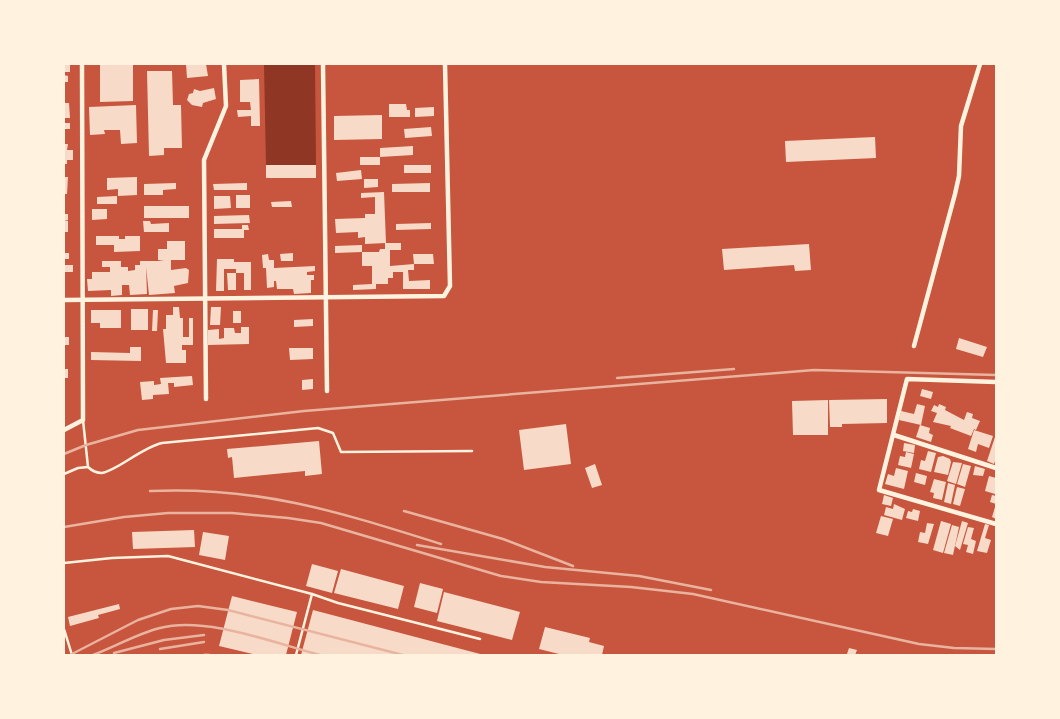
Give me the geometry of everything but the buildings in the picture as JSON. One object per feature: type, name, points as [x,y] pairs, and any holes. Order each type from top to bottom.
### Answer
[{"type":"street","points":[[64,430],[83,420],[82,64]]},
{"type":"street","points":[[206,400],[204,160],[226,106],[224,64]]},
{"type":"street","points":[[323,64],[327,391]]},
{"type":"street","points":[[64,300],[440,296],[448,293],[450,286],[445,64]]},
{"type":"street","points":[[914,346],[955,194],[959,176],[962,126],[980,64]]},
{"type":"street","points":[[996,382],[908,379],[879,490],[996,524]]},
{"type":"street","points":[[894,435],[996,468]]},
{"type":"lane","points":[[83,420],[88,468]]},
{"type":"lane","points":[[64,474],[78,468],[88,468],[102,473],[147,448],[172,441],[318,428],[333,433],[341,452],[472,451]]},
{"type":"lane","points":[[64,563],[112,558],[168,556],[312,594],[338,603],[480,639]]},
{"type":"lane","points":[[296,655],[312,594]]},
{"type":"lane","points":[[64,629],[72,655]]},
{"type":"lane","points":[[204,655],[210,655]]},
{"type":"shaded area","points":[[264,64],[315,64],[316,165],[266,165]]},
{"type":"railway","points":[[617,378],[734,369]]},
{"type":"railway","points":[[64,454],[86,445],[138,430],[304,411],[814,370],[996,375]]},
{"type":"railway","points":[[150,491],[190,491],[263,497],[333,512],[441,544]]},
{"type":"railway","points":[[404,511],[503,539],[573,566]]},
{"type":"railway","points":[[64,527],[124,517],[168,513],[232,513],[288,518],[321,523],[501,576],[541,582],[631,587],[693,594],[919,644],[954,648],[996,649]]},
{"type":"railway","points":[[417,545],[545,567],[639,576],[711,590]]},
{"type":"railway","points":[[70,655],[138,620],[171,609],[198,606],[228,610],[403,655]]},
{"type":"railway","points":[[93,655],[134,637],[160,628],[178,625],[198,625],[240,632],[320,655]]},
{"type":"railway","points":[[114,653],[164,640],[204,635]]},
{"type":"railway","points":[[160,649],[204,642]]}]
